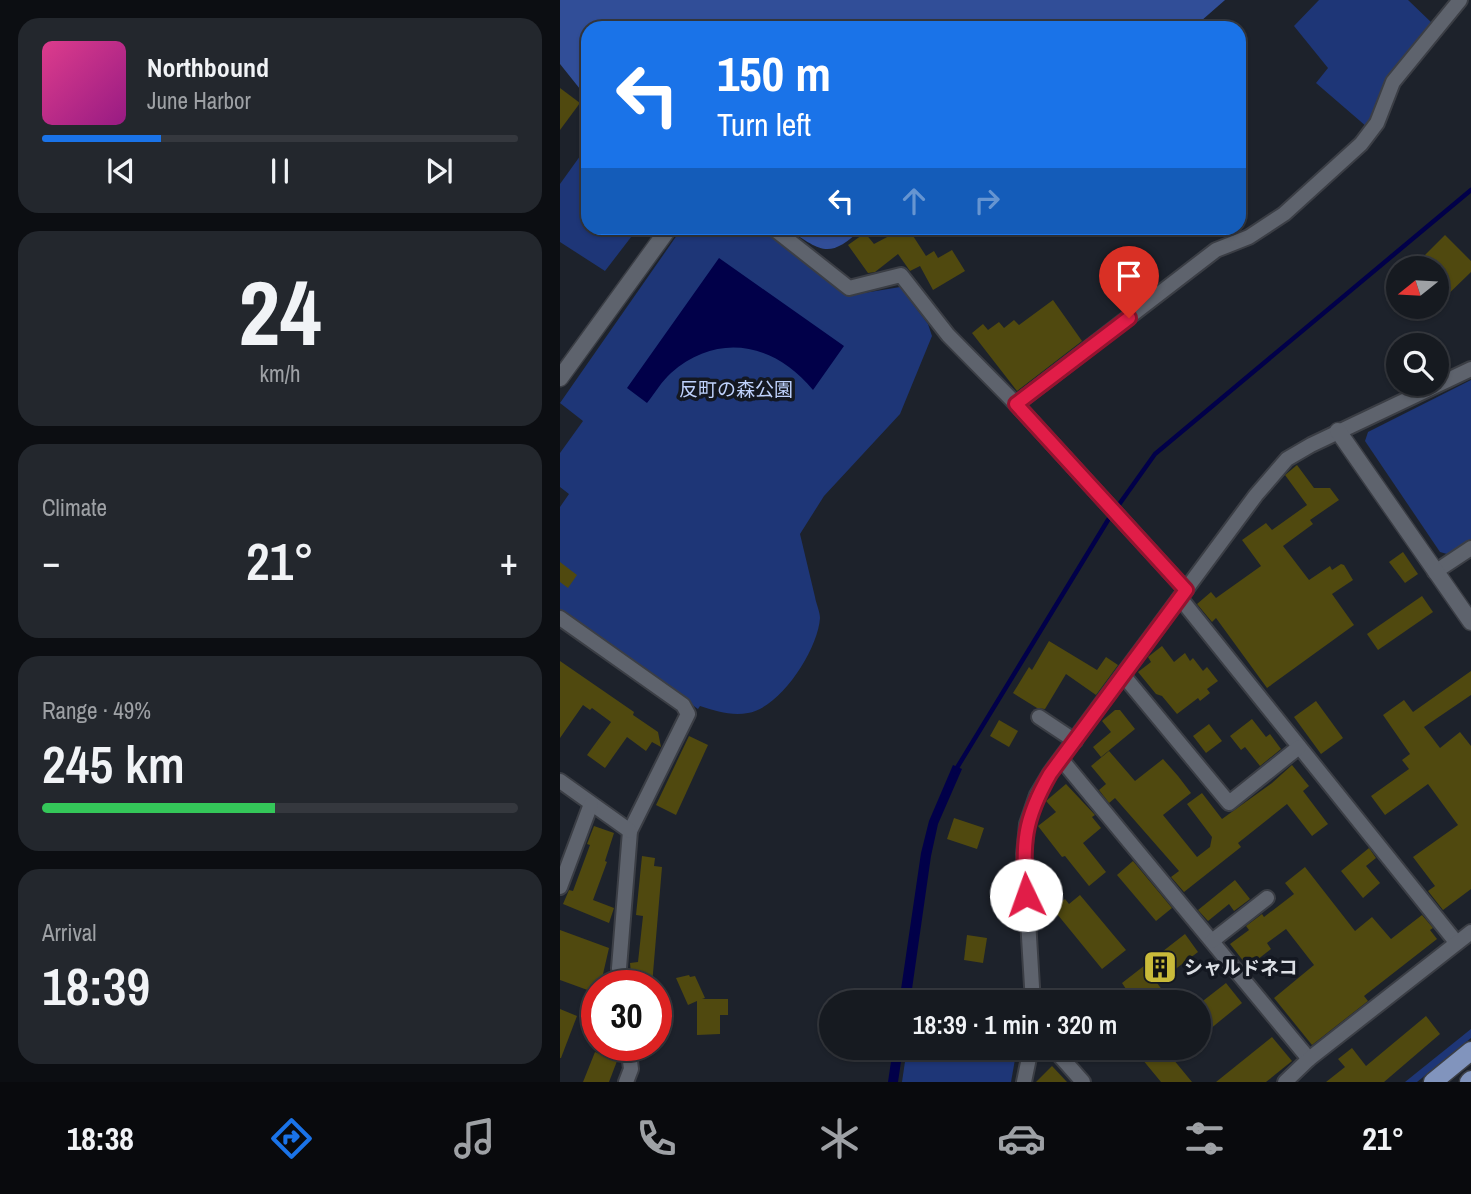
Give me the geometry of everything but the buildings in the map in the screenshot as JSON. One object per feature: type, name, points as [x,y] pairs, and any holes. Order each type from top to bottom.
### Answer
[{"type":"main road","points":[[1433,1082],[1471,1051]]},
{"type":"street","points":[[1016,404],[1216,250],[1249,237],[1284,214],[1361,144],[1377,123],[1393,82],[1460,0]]},
{"type":"street","points":[[560,378],[664,235]]},
{"type":"street","points":[[782,235],[849,288],[901,275],[948,335],[1016,404],[1121,519],[1183,594],[1299,747],[1455,943]]},
{"type":"street","points":[[1032,990],[1024,854],[1027,824],[1050,774],[1273,474],[1287,459],[1338,431],[1471,369]]},
{"type":"street","points":[[1338,431],[1471,622]]},
{"type":"street","points":[[1435,572],[1471,548]]},
{"type":"street","points":[[560,618],[683,705],[688,714],[630,831],[619,970]]},
{"type":"street","points":[[1123,675],[1229,803],[1299,747]]},
{"type":"street","points":[[1039,717],[1075,741]]},
{"type":"street","points":[[1061,759],[1309,1059]]},
{"type":"street","points":[[560,781],[630,831]]},
{"type":"street","points":[[560,887],[591,804]]},
{"type":"street","points":[[1212,941],[1267,898]]},
{"type":"street","points":[[1285,1082],[1309,1059],[1471,932]]},
{"type":"street","points":[[1024,1082],[1029,1060]]},
{"type":"street","points":[[1064,1060],[1083,1082]]},
{"type":"street","points":[[626,1082],[631,1069],[630,1061]]},
{"type":"green space","points":[[1319,0],[1408,0],[1433,24],[1386,80],[1367,127],[1316,83],[1328,68],[1294,26]]},
{"type":"green space","points":[[581,155],[581,235],[633,235],[605,271],[560,242],[560,184]]},
{"type":"green space","name":"反町の森公園","points":[[677,235],[771,235],[852,295],[900,287],[928,324],[932,336],[900,414],[824,496],[800,534],[820,618],[818,631],[805,661],[784,689],[760,709],[748,713],[730,713],[700,706],[698,709],[560,610],[560,507],[569,494],[560,487],[560,453],[583,421],[560,403]]},
{"type":"green space","points":[[1471,380],[1471,539],[1447,554],[1440,552],[1365,441],[1368,432],[1439,396],[1449,396],[1449,391]]},
{"type":"green space","points":[[1471,1029],[1471,1038],[1417,1082],[1405,1082]]},
{"type":"green space","points":[[905,1060],[1015,1060],[1011,1082],[902,1082]]},
{"type":"shaded area","points":[[560,0],[1225,0],[1201,21],[581,21],[581,90],[560,64]]},
{"type":"shaded area","points":[[797,235],[855,235],[833,248],[825,249]]},
{"type":"shaded area","points":[[719,258],[844,346],[813,390],[782,362],[746,348],[708,351],[689,360],[668,376],[647,403],[627,388]]},
{"type":"shaded area","points":[[953,765],[962,769],[938,824],[912,990],[901,990],[921,853],[929,821]]},
{"type":"shaded area","points":[[891,1060],[901,1060],[898,1082],[888,1082]]},
{"type":"waterway","points":[[955,771],[1108,520],[1155,454],[1471,190]]},
{"type":"place","name":"シャルドネコ","points":[[1160,967]]},
{"type":"route","points":[[1026,895],[1024,854],[1027,824],[1038,796],[1050,774],[1186,590],[1016,404],[1129,318]]}]
